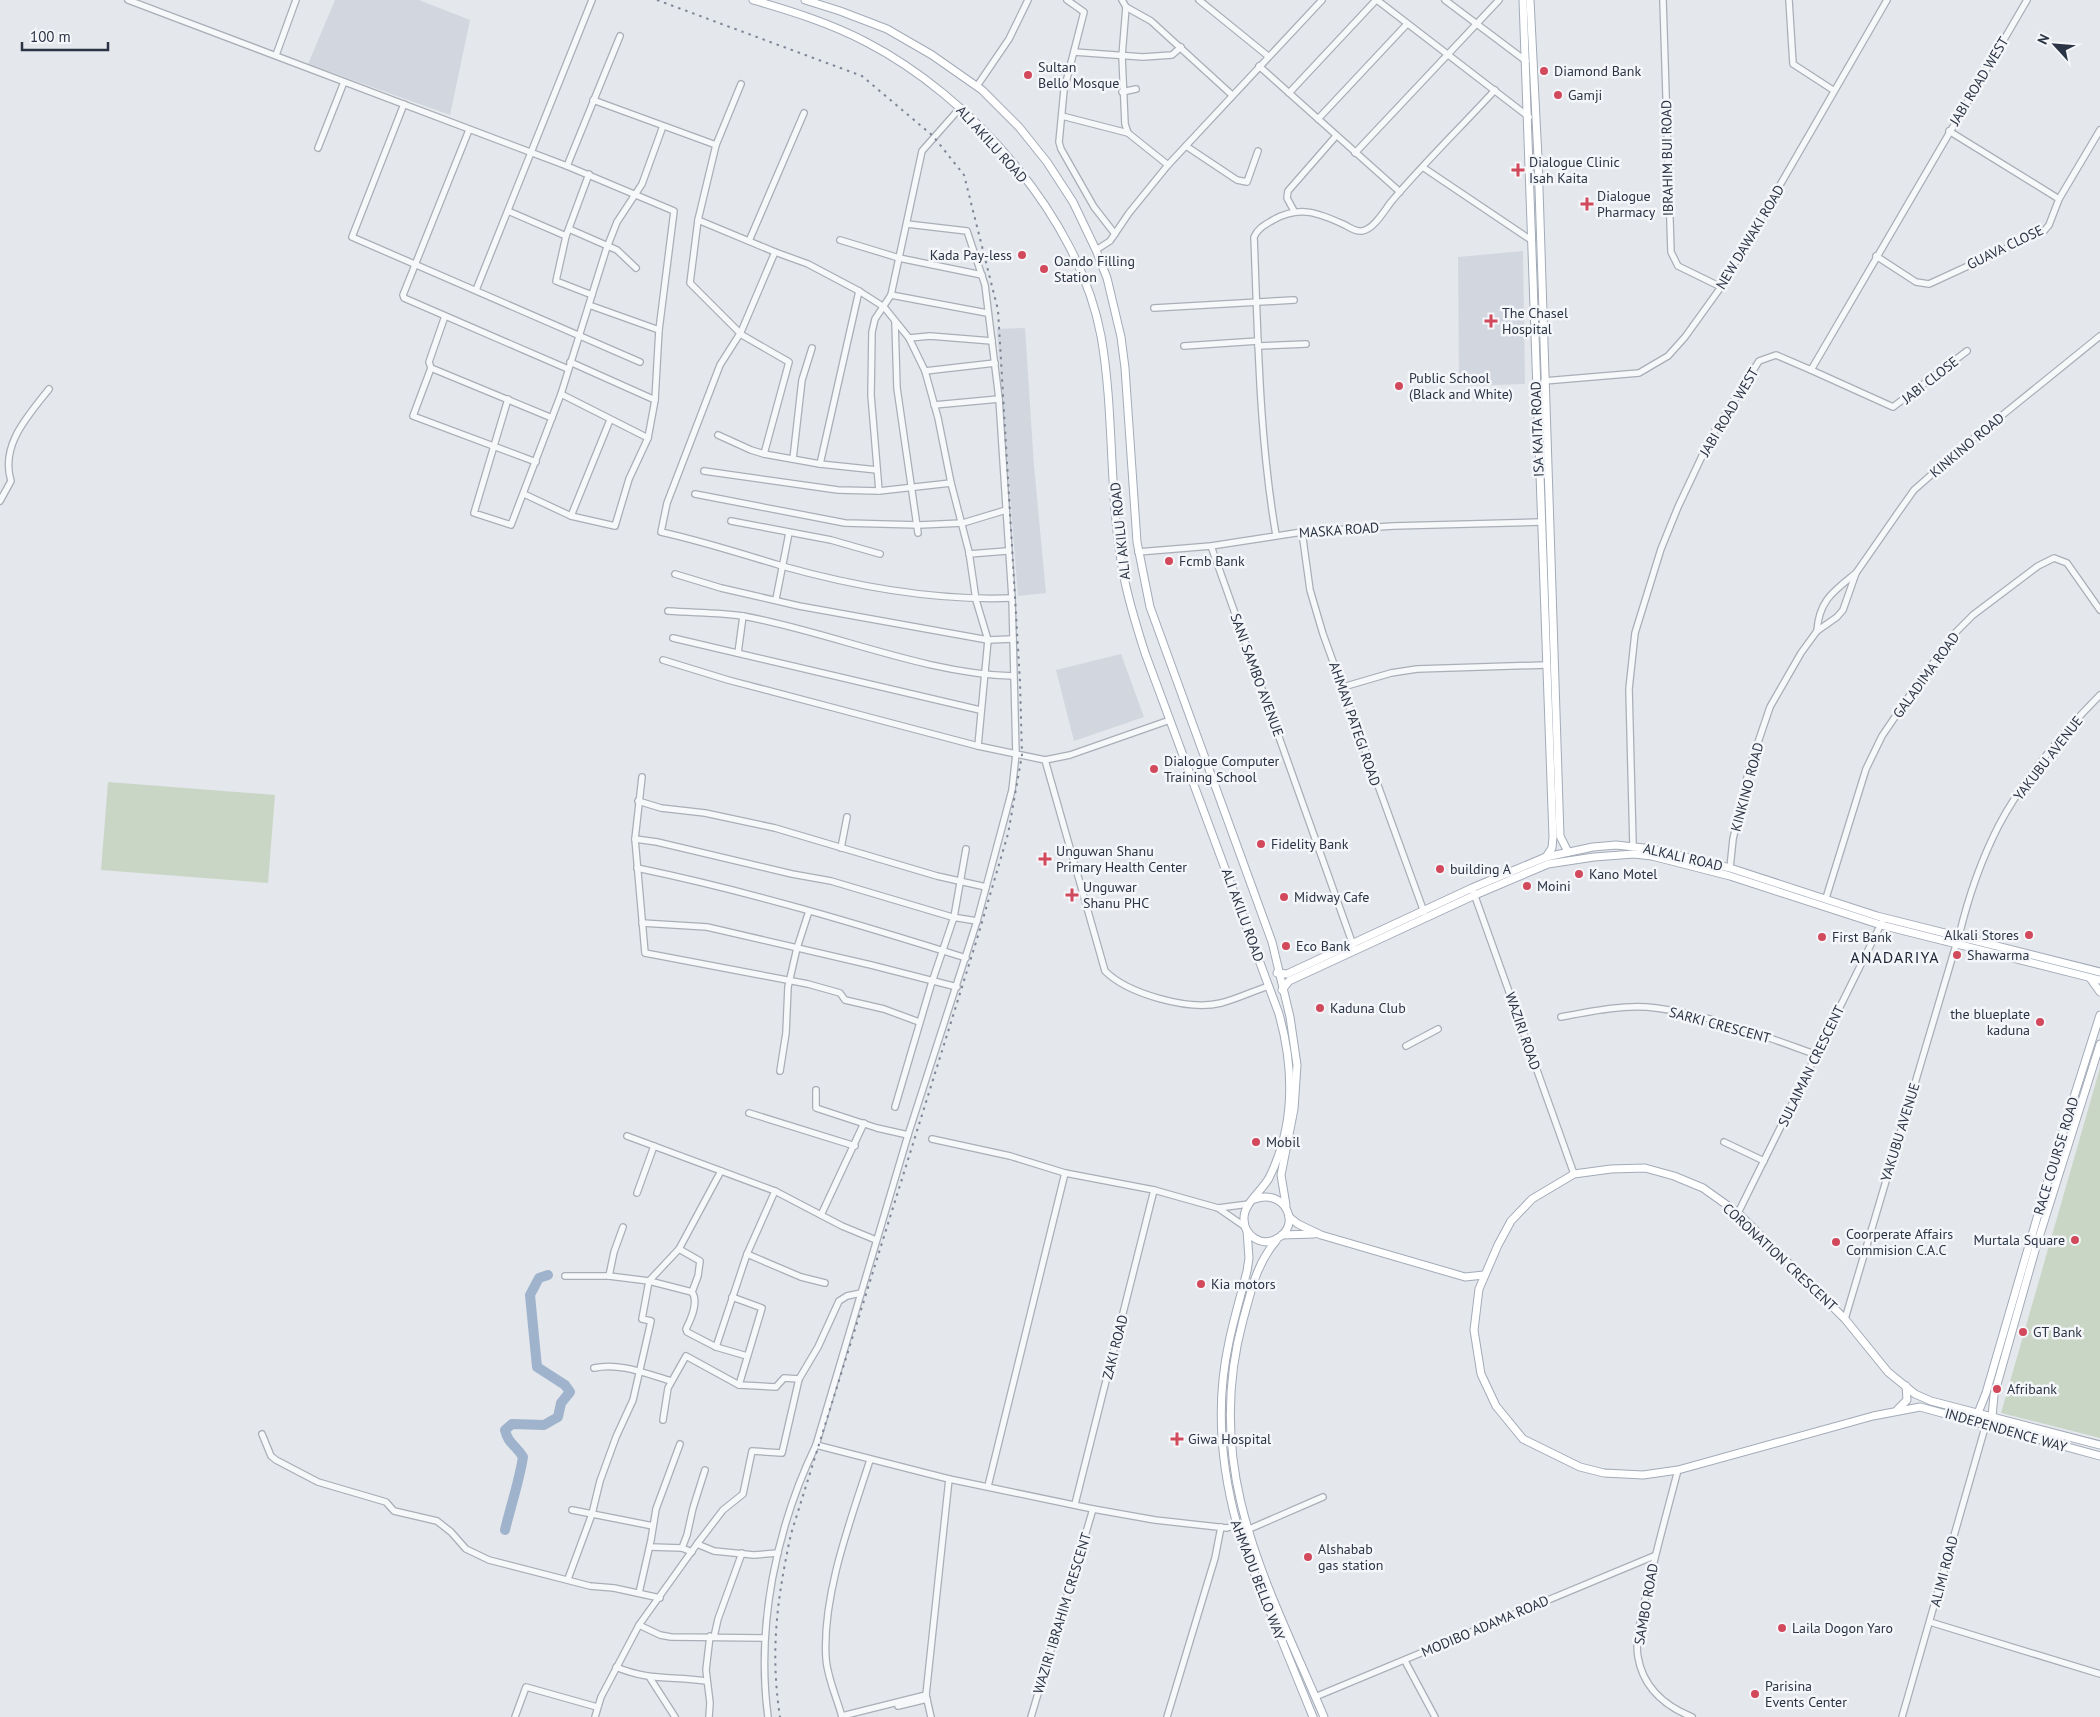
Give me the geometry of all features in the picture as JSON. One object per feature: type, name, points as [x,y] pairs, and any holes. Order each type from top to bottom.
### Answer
[{"type":"main road","name":"ALI AKILU ROAD","points":[[752,0],[817,20],[868,43],[895,58],[960,108],[1009,160],[1036,193],[1076,259],[1090,297],[1100,334],[1106,369],[1123,576],[1145,653],[1279,1014],[1290,1060],[1290,1103],[1273,1170],[1252,1202]]},
{"type":"main road","name":"ALI AKILU ROAD","points":[[805,0],[887,29],[925,51],[977,86],[1019,127],[1047,162],[1073,202],[1096,250],[1114,307],[1123,352],[1138,552],[1153,616],[1272,942],[1290,1017],[1297,1065],[1294,1109],[1281,1175],[1287,1208]]},
{"type":"main road","name":"ISA KAITA ROAD","points":[[1523,0],[1526,61],[1531,92],[1529,117],[1531,240],[1546,665],[1560,836],[1568,852]]},
{"type":"main road","name":"ISA KAITA ROAD","points":[[1530,0],[1531,92],[1542,286],[1553,738],[1553,837],[1552,848],[1546,857]]},
{"type":"main road","points":[[1533,287],[1542,286]]},
{"type":"main road","name":"ALKALI ROAD","points":[[1282,990],[1289,981],[1546,857],[1593,847],[1633,846],[1730,868],[1884,918],[2098,971]]},
{"type":"main road","name":"ALKALI ROAD","points":[[1278,973],[1287,974],[1424,912],[1474,891],[1548,864],[1594,856],[1643,855],[1730,876],[1881,925],[2100,980]]},
{"type":"main road","points":[[2090,978],[2100,992]]},
{"type":"main road","name":"RACE COURSE ROAD","points":[[1978,1413],[1986,1393],[2053,1163],[2100,1015]]},
{"type":"main road","name":"RACE COURSE ROAD","points":[[1992,1417],[1994,1395],[2036,1246],[2100,1044]]},
{"type":"main road","name":"CORONATION CRESCENT","points":[[1912,1408],[1894,1411],[1678,1470],[1643,1475],[1604,1473],[1580,1466],[1523,1439],[1496,1406],[1481,1374],[1474,1330],[1479,1289],[1511,1221],[1532,1198],[1574,1174],[1611,1169],[1645,1168],[1674,1176],[1703,1188],[1738,1213],[1845,1319],[1888,1372],[1915,1394],[1930,1401]]},
{"type":"main road","points":[[1279,1237],[1289,1224],[1287,1208],[1276,1198],[1262,1196],[1252,1202],[1244,1214],[1246,1228],[1251,1236],[1264,1242],[1293,1233],[1321,1235]]},
{"type":"main road","points":[[1289,1217],[1298,1224],[1321,1235],[1465,1277],[1484,1275]]},
{"type":"main road","name":"AHMADU BELLO WAY","points":[[1246,1228],[1249,1258],[1228,1343],[1221,1399],[1223,1459],[1236,1525],[1313,1717]]},
{"type":"main road","name":"AHMADU BELLO WAY","points":[[1279,1237],[1261,1260],[1257,1270],[1234,1362],[1230,1424],[1231,1453],[1234,1480],[1247,1530],[1324,1717]]},
{"type":"main road","points":[[1465,1277],[1479,1289]]},
{"type":"main road","points":[[1894,1411],[1906,1403],[1906,1386]]},
{"type":"main road","name":"INDEPENDENCE WAY","points":[[1930,1401],[2100,1445]]},
{"type":"main road","name":"INDEPENDENCE WAY","points":[[1912,1408],[1926,1407],[2100,1456]]},
{"type":"street","points":[[128,0],[276,54],[469,130],[589,174],[674,211],[659,330],[655,400],[648,438],[629,479],[614,526],[571,516],[524,494]]},
{"type":"street","points":[[276,54],[296,0]]},
{"type":"street","points":[[476,290],[592,0]]},
{"type":"street","points":[[977,86],[1009,39],[1028,0]]},
{"type":"street","points":[[1067,0],[1084,12],[1064,90],[1059,142],[1061,149],[1094,207],[1115,234]]},
{"type":"street","points":[[1122,0],[1126,7],[1151,21],[1232,95]]},
{"type":"street","points":[[1199,0],[1268,56]]},
{"type":"street","points":[[1096,250],[1104,246],[1115,234],[1129,213],[1168,165],[1322,0]]},
{"type":"street","points":[[1289,93],[1376,0],[1529,117]]},
{"type":"street","points":[[1444,0],[1526,61]]},
{"type":"street","points":[[1356,153],[1499,0]]},
{"type":"street","name":"IBRAHIM BUI ROAD","points":[[1663,0],[1671,252],[1678,266],[1721,287]]},
{"type":"street","points":[[1789,0],[1793,64],[1833,90]]},
{"type":"street","name":"NEW DAWAKI ROAD","points":[[1544,381],[1639,373],[1668,356],[1686,337],[1721,287],[1833,90],[1887,0]]},
{"type":"street","name":"JABI ROAD WEST","points":[[1633,846],[1630,689],[1634,633],[1661,549],[1678,507],[1711,437],[1759,361],[1776,355],[1811,370],[2027,0]]},
{"type":"street","points":[[1126,7],[1122,56],[1122,92],[1123,110],[1128,133]]},
{"type":"street","points":[[1318,119],[1407,24]]},
{"type":"street","points":[[567,166],[620,36]]},
{"type":"street","points":[[1074,52],[1122,56],[1172,55],[1181,47]]},
{"type":"street","points":[[1259,66],[1400,192]]},
{"type":"street","points":[[318,148],[344,82]]},
{"type":"street","points":[[741,84],[716,145],[698,220],[690,283],[741,332],[770,349],[789,364],[764,454]]},
{"type":"street","points":[[1122,92],[1136,89]]},
{"type":"street","points":[[1276,535],[1267,482],[1258,343],[1254,237],[1256,232],[1277,218],[1294,211],[1313,212],[1355,231],[1362,232],[1370,228],[1400,192],[1495,90]]},
{"type":"street","points":[[593,100],[716,145]]},
{"type":"street","points":[[404,104],[352,237],[640,362]]},
{"type":"street","points":[[879,491],[871,395],[872,332],[875,319],[891,295],[922,151],[960,108]]},
{"type":"street","points":[[749,241],[804,113]]},
{"type":"street","points":[[1062,116],[1128,133],[1168,165]]},
{"type":"street","points":[[508,398],[474,513],[511,525],[552,418],[607,247],[617,222],[642,184],[663,126]]},
{"type":"street","points":[[469,130],[403,295],[404,298],[568,369]]},
{"type":"street","name":"GUAVA CLOSE","points":[[1876,256],[1916,282],[1929,284],[2044,231],[2050,225],[2059,199],[2100,130]]},
{"type":"street","points":[[1949,131],[2059,199]]},
{"type":"street","points":[[1294,211],[1287,198],[1288,192],[1336,136]]},
{"type":"street","points":[[1186,146],[1238,180],[1244,181],[1250,178],[1258,151]]},
{"type":"street","points":[[1424,168],[1531,240]]},
{"type":"street","points":[[589,174],[566,236],[556,281],[592,295]]},
{"type":"street","points":[[508,211],[566,236]]},
{"type":"street","points":[[698,220],[822,271],[859,290],[884,307],[894,322],[909,338],[925,371],[934,405],[951,483],[963,523],[976,600],[988,640],[978,746]]},
{"type":"street","points":[[768,1717],[764,1690],[765,1638],[778,1553],[796,1495],[816,1445],[940,1029],[957,987],[977,922],[1012,790],[1016,754],[1012,598],[999,399],[982,275],[968,231],[907,224]]},
{"type":"street","points":[[569,229],[621,254],[636,268]]},
{"type":"street","points":[[840,240],[899,258],[982,275]]},
{"type":"street","points":[[775,252],[741,332],[720,365],[667,503],[661,532],[847,582],[912,594],[976,600],[1012,598]]},
{"type":"street","points":[[820,464],[859,290]]},
{"type":"street","points":[[891,295],[987,313]]},
{"type":"street","points":[[1154,308],[1294,300]]},
{"type":"street","points":[[589,305],[659,330]]},
{"type":"street","points":[[445,316],[429,362],[431,368],[413,416],[536,462]]},
{"type":"street","points":[[894,322],[897,388],[919,525],[918,533]]},
{"type":"street","points":[[909,338],[930,336],[992,341]]},
{"type":"street","name":"KINKINO ROAD","points":[[1730,868],[1733,839],[1749,769],[1770,708],[1801,653],[1817,631],[1837,617],[1843,610],[1856,573],[1914,490],[1963,447],[2100,336]]},
{"type":"street","points":[[1184,346],[1258,343],[1306,344]]},
{"type":"street","points":[[793,459],[802,380],[812,348]]},
{"type":"street","name":"JABI CLOSE","points":[[1811,370],[1893,407],[1967,351]]},
{"type":"street","points":[[570,362],[655,400]]},
{"type":"street","points":[[925,371],[995,363]]},
{"type":"street","points":[[431,368],[508,398],[552,418]]},
{"type":"street","points":[[0,501],[11,481],[7,470],[12,437],[49,388]]},
{"type":"street","points":[[560,394],[648,438]]},
{"type":"street","points":[[934,405],[999,399]]},
{"type":"street","points":[[571,516],[610,420]]},
{"type":"street","points":[[718,434],[750,450],[764,454],[820,464],[877,470]]},
{"type":"street","points":[[704,471],[838,490],[879,491],[951,483]]},
{"type":"street","points":[[695,494],[845,523],[919,525],[963,523],[1006,510]]},
{"type":"street","points":[[731,521],[831,540],[880,554]]},
{"type":"street","name":"MASKA ROAD","points":[[1138,552],[1211,546],[1302,532],[1394,526],[1540,522]]},
{"type":"street","name":"AHMAN PATEGI ROAD","points":[[1302,532],[1310,590],[1323,634],[1344,687],[1377,786],[1424,912]]},
{"type":"street","points":[[776,599],[789,533]]},
{"type":"street","name":"SANI SAMBO AVENUE","points":[[1211,546],[1353,945]]},
{"type":"street","points":[[969,554],[1008,551]]},
{"type":"street","name":"GALADIMA ROAD","points":[[1826,898],[1866,769],[1878,744],[1914,689],[1955,633],[1980,610],[2038,566],[2054,558],[2067,563],[2100,610]]},
{"type":"street","name":"KINKINO ROAD","points":[[1817,631],[1818,619],[1824,603],[1832,592],[1856,573]]},
{"type":"street","points":[[674,574],[734,592],[776,599],[799,606],[988,640],[1013,639]]},
{"type":"street","points":[[668,611],[743,616],[985,675],[1013,676]]},
{"type":"street","points":[[738,653],[743,616]]},
{"type":"street","points":[[673,638],[980,710]]},
{"type":"street","points":[[663,660],[728,680],[978,746],[1046,760],[1070,755],[1170,720]]},
{"type":"street","points":[[1344,687],[1391,673],[1417,669],[1546,665]]},
{"type":"street","name":"YAKUBU AVENUE","points":[[1959,936],[1966,909],[1984,858],[2000,824],[2017,796],[2059,741],[2078,717],[2100,695]]},
{"type":"street","points":[[1046,760],[1105,970],[1114,979],[1139,992],[1184,1003],[1202,1005],[1220,1003],[1269,986]]},
{"type":"street","points":[[642,777],[635,839],[636,868],[645,953],[789,980],[840,993],[845,1000],[884,1009],[920,1022]]},
{"type":"street","points":[[638,801],[662,808],[705,813],[775,828],[960,882],[986,887]]},
{"type":"street","points":[[842,848],[847,817]]},
{"type":"street","points":[[635,839],[657,842],[792,874],[831,881],[977,922]]},
{"type":"street","points":[[895,1107],[932,980],[954,917],[966,849]]},
{"type":"street","points":[[636,868],[682,878],[870,927],[966,958]]},
{"type":"street","name":"WAZIRI ROAD","points":[[1474,891],[1574,1174]]},
{"type":"street","points":[[780,1071],[786,1033],[789,980],[809,912]]},
{"type":"street","name":"SULAIMAN CRESCENT","points":[[1738,1213],[1884,918]]},
{"type":"street","points":[[642,923],[707,927],[957,987]]},
{"type":"street","name":"YAKUBU AVENUE","points":[[1845,1319],[1956,945]]},
{"type":"street","name":"SARKI CRESCENT","points":[[1561,1017],[1623,1008],[1654,1008],[1715,1021],[1816,1055]]},
{"type":"street","points":[[1406,1046],[1438,1029]]},
{"type":"street","points":[[816,1090],[816,1108],[908,1135]]},
{"type":"street","points":[[749,1112],[855,1146]]},
{"type":"street","points":[[821,1215],[855,1146],[864,1123]]},
{"type":"street","points":[[627,1136],[774,1191],[876,1240]]},
{"type":"street","points":[[932,1139],[1010,1156],[1066,1173],[1154,1190],[1218,1208],[1246,1228]]},
{"type":"street","points":[[1724,1142],[1764,1161]]},
{"type":"street","points":[[637,1193],[654,1146]]},
{"type":"street","points":[[568,1579],[592,1514],[600,1481],[616,1436],[633,1400],[651,1321],[642,1319],[649,1281],[679,1249],[721,1170]]},
{"type":"street","points":[[988,1486],[1066,1173]]},
{"type":"street","name":"ZAKI ROAD","points":[[1075,1504],[1154,1190]]},
{"type":"street","points":[[716,1347],[747,1254],[774,1191]]},
{"type":"street","points":[[1218,1208],[1252,1202]]},
{"type":"street","points":[[609,1276],[614,1252],[623,1227]]},
{"type":"street","points":[[679,1249],[700,1261],[698,1276],[692,1292]]},
{"type":"street","points":[[747,1254],[801,1277],[825,1283]]},
{"type":"street","points":[[566,1276],[609,1276],[649,1281],[692,1292],[695,1296],[694,1307],[687,1332],[716,1347],[747,1356]]},
{"type":"street","points":[[594,1717],[616,1667],[639,1625],[660,1598],[696,1544],[723,1510],[743,1494],[752,1452],[782,1453],[798,1379],[818,1347],[839,1301],[846,1296],[861,1292]]},
{"type":"street","points":[[732,1297],[762,1308],[739,1385]]},
{"type":"street","points":[[663,1420],[668,1388],[686,1356],[739,1385],[776,1387],[784,1378],[798,1379]]},
{"type":"street","points":[[594,1368],[611,1366],[671,1381]]},
{"type":"street","name":"ALIMI ROAD","points":[[1902,1717],[1986,1424]]},
{"type":"street","points":[[262,1434],[272,1456],[318,1482],[386,1502],[394,1511],[437,1521],[451,1532],[466,1549],[489,1560],[590,1586],[596,1585],[660,1598]]},
{"type":"street","points":[[639,1594],[664,1482],[680,1444]]},
{"type":"street","points":[[816,1445],[949,1479],[1093,1509],[1155,1520],[1221,1527],[1236,1525]]},
{"type":"street","points":[[870,1460],[846,1535],[829,1607],[826,1659],[844,1717],[926,1697]]},
{"type":"street","points":[[682,1548],[705,1470]]},
{"type":"street","name":"SAMBO ROAD","points":[[1678,1470],[1654,1556],[1640,1626],[1637,1656],[1649,1686],[1663,1702],[1692,1717]]},
{"type":"street","points":[[931,1717],[926,1697],[949,1479]]},
{"type":"street","points":[[1247,1530],[1323,1497]]},
{"type":"street","name":"WAZIRI IBRAHIM CRESCENT","points":[[1031,1717],[1093,1509]]},
{"type":"street","points":[[572,1510],[653,1526]]},
{"type":"street","points":[[1167,1717],[1215,1558],[1221,1527]]},
{"type":"street","points":[[696,1544],[714,1551],[757,1555],[778,1553]]},
{"type":"street","points":[[650,1547],[682,1548],[692,1552]]},
{"type":"street","points":[[709,1717],[710,1703],[706,1681],[712,1637],[742,1553]]},
{"type":"street","name":"MODIBO ADAMA ROAD","points":[[1315,1697],[1654,1556]]},
{"type":"street","points":[[1930,1622],[2100,1674]]},
{"type":"street","points":[[639,1625],[660,1635],[765,1638]]},
{"type":"street","points":[[1405,1661],[1435,1717]]},
{"type":"street","points":[[616,1667],[650,1678],[686,1678],[706,1681]]},
{"type":"street","points":[[650,1678],[675,1717]]},
{"type":"street","points":[[515,1717],[526,1687],[597,1707]]},
{"type":"shaded area","points":[[335,0],[419,0],[470,20],[450,115],[308,64]]},
{"type":"shaded area","name":"The Chasel Hospital","points":[[1523,251],[1525,384],[1459,386],[1458,257]]},
{"type":"shaded area","points":[[1025,328],[1034,466],[1046,593],[1018,596],[997,329]]},
{"type":"shaded area","points":[[1121,654],[1144,717],[1074,741],[1056,670]]},
{"type":"green space","points":[[108,782],[275,795],[268,883],[101,870]]},
{"type":"green space","name":"Murtala Square","points":[[2100,1068],[2100,1438],[2001,1413]]},
{"type":"waterway","points":[[505,1530],[523,1457],[510,1442],[505,1430],[512,1424],[544,1425],[558,1417],[561,1403],[570,1392],[565,1385],[537,1367],[530,1295],[539,1278],[548,1275]]},
{"type":"railway","points":[[657,0],[862,76],[933,136],[964,175],[998,310],[1020,682],[1022,755],[1008,834],[977,939],[791,1534],[776,1625],[775,1647],[780,1717]]},
{"type":"place","name":"Diamond Bank","points":[[1544,71]]},
{"type":"place","name":"Sultan Bello Mosque","points":[[1028,75]]},
{"type":"place","name":"Gamji","points":[[1558,95]]},
{"type":"place","name":"Dialogue Clinic Isah Kaita","points":[[1518,170]]},
{"type":"place","name":"Dialogue Pharmacy","points":[[1587,204]]},
{"type":"place","name":"Kada Pay-less","points":[[1022,255]]},
{"type":"place","name":"Oando Filling Station","points":[[1044,269]]},
{"type":"place","name":"The Chasel Hospital","points":[[1491,321]]},
{"type":"place","name":"Public School (Black and White)","points":[[1399,386]]},
{"type":"place","name":"Fcmb Bank","points":[[1169,561]]},
{"type":"place","name":"Dialogue Computer Training School","points":[[1154,769]]},
{"type":"place","name":"Fidelity Bank","points":[[1261,844]]},
{"type":"place","name":"Unguwan Shanu Primary Health Center","points":[[1045,859]]},
{"type":"place","name":"building A","points":[[1440,869]]},
{"type":"place","name":"Kano Motel","points":[[1579,874]]},
{"type":"place","name":"Moini","points":[[1527,886]]},
{"type":"place","name":"Unguwar Shanu PHC","points":[[1072,895]]},
{"type":"place","name":"Midway Cafe","points":[[1284,897]]},
{"type":"place","name":"Alkali Stores","points":[[2029,935]]},
{"type":"place","name":"First Bank","points":[[1822,937]]},
{"type":"place","name":"Eco Bank","points":[[1286,946]]},
{"type":"place","name":"Shawarma","points":[[1957,955]]},
{"type":"place","name":"Kaduna Club","points":[[1320,1008]]},
{"type":"place","name":"the blueplate kaduna","points":[[2040,1022]]},
{"type":"place","name":"Mobil","points":[[1256,1142]]},
{"type":"place","name":"Murtala Square","points":[[2075,1240]]},
{"type":"place","name":"Coorperate Affairs Commision C.A.C","points":[[1836,1242]]},
{"type":"place","name":"Kia motors","points":[[1201,1284]]},
{"type":"place","name":"GT Bank","points":[[2023,1332]]},
{"type":"place","name":"Afribank","points":[[1997,1389]]},
{"type":"place","name":"Giwa Hospital","points":[[1177,1439]]},
{"type":"place","name":"Alshabab gas station","points":[[1308,1557]]},
{"type":"place","name":"Laila Dogon Yaro","points":[[1782,1628]]},
{"type":"place","name":"Parisina Events Center","points":[[1755,1694]]},
{"type":"district","name":"ANADARIYA","points":[[1895,957]]}]
